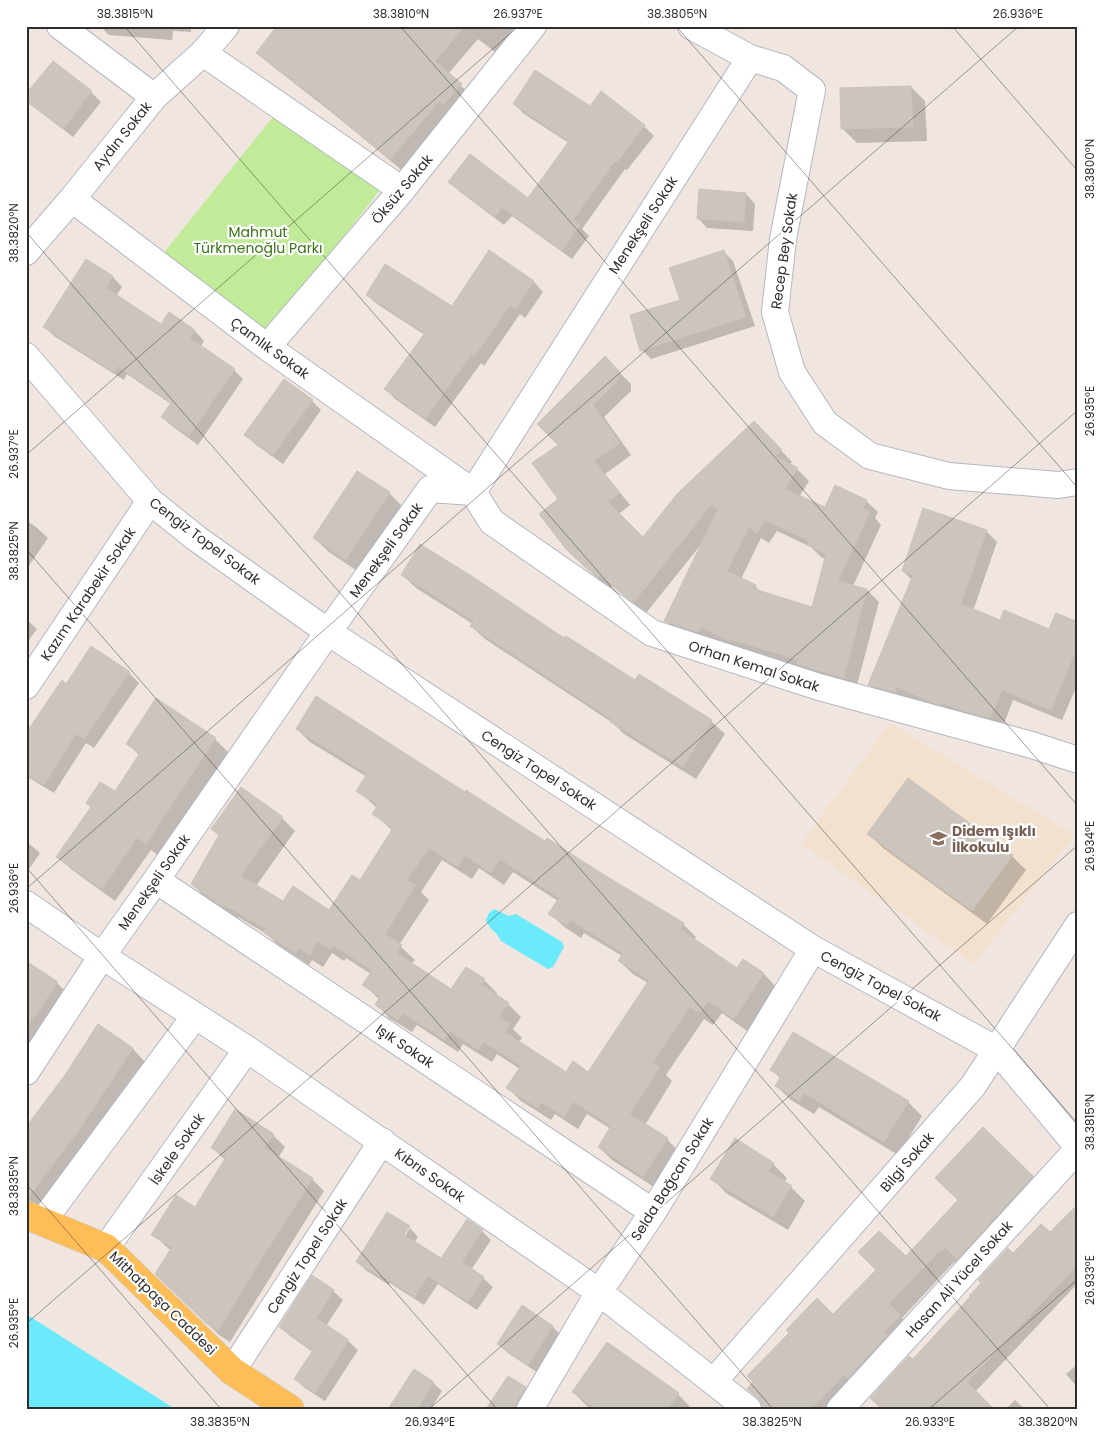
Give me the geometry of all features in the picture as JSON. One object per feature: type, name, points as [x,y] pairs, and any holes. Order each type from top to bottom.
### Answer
[{"type":"main road","name":"Mithatpaşa Caddesi","points":[[35,1218],[106,1248],[232,1371],[290,1409]]},
{"type":"street","points":[[60,26],[154,97]]},
{"type":"street","name":"Aydın Sokak","points":[[26,252],[72,199],[154,97],[202,53],[226,26]]},
{"type":"street","name":"Öksüz Sokak","points":[[266,347],[402,190],[533,26]]},
{"type":"street","name":"Recep Bey Sokak","points":[[691,26],[750,58],[783,68],[812,90],[783,239],[774,312],[792,372],[825,423],[870,456],[949,476],[1058,485],[1078,482]]},
{"type":"street","points":[[202,53],[402,190]]},
{"type":"street","name":"Menekşeli Sokak","points":[[26,1072],[102,956],[430,489],[473,492],[750,58]]},
{"type":"street","name":"Çamlık Sokak","points":[[72,199],[266,347],[473,492]]},
{"type":"street","name":"Cengiz Topel Sokak","points":[[26,356],[150,501],[196,538],[328,632],[813,949],[997,1050],[1078,1148]]},
{"type":"street","name":"Orhan Kemal Sokak","points":[[473,492],[492,522],[652,633],[819,687],[1013,740],[1078,760]]},
{"type":"street","name":"Kazım Karabekir Sokak","points":[[26,686],[150,501]]},
{"type":"street","name":"Işık Sokak","points":[[156,880],[653,1212]]},
{"type":"street","name":"Kıbrıs Sokak","points":[[26,904],[102,956],[247,1049],[600,1292],[748,1409]]},
{"type":"street","name":"Bilgi Sokak","points":[[714,1381],[973,1086],[1078,925]]},
{"type":"street","name":"Selda Bağcan Sokak","points":[[530,1409],[600,1292],[653,1212],[813,949]]},
{"type":"street","points":[[35,1218],[195,1016]]},
{"type":"street","name":"İskele Sokak","points":[[106,1248],[247,1049]]},
{"type":"street","name":"Cengiz Topel Sokak","points":[[232,1371],[382,1142]]},
{"type":"street","name":"Hasan Ali Yücel Sokak","points":[[855,1404],[1078,1148]]},
{"type":"shaded area","name":"Didem Işıklı İlkokulu","points":[[890,723],[1075,835],[974,964],[801,844]]},
{"type":"green space","name":"Mahmut Türkmenoğlu Parkı","points":[[277,112],[383,186],[269,332],[162,255]]},
{"type":"water","points":[[494,909],[509,916],[516,914],[562,942],[564,947],[553,967],[548,969],[501,941],[486,920],[489,913]]},
{"type":"water","points":[[26,1314],[175,1409],[26,1409]]},
{"type":"building","points":[[277,26],[465,26],[435,61],[462,84],[443,105],[439,101],[390,160],[321,102],[256,53]]},
{"type":"building","points":[[53,61],[92,91],[63,129],[26,101],[26,94]]},
{"type":"building","points":[[535,70],[590,106],[601,91],[645,125],[617,162],[615,161],[573,220],[580,225],[562,251],[502,207],[495,217],[448,182],[470,154],[528,198],[569,141],[513,104]]},
{"type":"building","points":[[911,86],[913,127],[841,129],[840,88]]},
{"type":"building","points":[[699,189],[746,193],[744,222],[697,219]]},
{"type":"building","points":[[489,250],[534,281],[516,309],[510,305],[474,357],[471,355],[425,419],[384,389],[425,333],[366,295],[385,264],[452,306]]},
{"type":"building","points":[[724,250],[746,317],[640,351],[630,315],[680,300],[669,268]]},
{"type":"building","points":[[86,259],[113,276],[106,288],[161,324],[169,312],[195,330],[190,338],[235,369],[189,436],[161,417],[171,403],[118,366],[114,372],[43,327]]},
{"type":"building","points":[[605,356],[619,371],[619,379],[593,405],[620,443],[594,461],[620,493],[608,502],[643,537],[677,494],[754,421],[782,450],[775,456],[798,468],[785,489],[825,507],[835,485],[867,500],[863,508],[870,512],[838,581],[867,589],[844,678],[797,664],[798,660],[730,639],[729,641],[701,627],[698,632],[664,621],[718,509],[711,505],[634,602],[599,575],[598,577],[587,569],[566,549],[539,514],[558,499],[532,463],[558,445],[537,424]],"holes":[[[765,520],[809,541],[807,545],[826,554],[812,607],[754,589],[756,585],[727,571],[749,527],[757,533]]]},
{"type":"building","points":[[284,379],[313,400],[273,455],[244,435]]},
{"type":"building","points":[[357,471],[390,492],[346,560],[313,538]]},
{"type":"building","points":[[923,508],[987,530],[961,604],[1000,620],[1004,610],[1049,629],[1056,613],[1078,622],[1078,645],[1051,710],[1002,690],[990,718],[942,703],[941,705],[933,703],[896,687],[895,692],[868,685],[913,575],[902,571]]},
{"type":"building","points":[[420,544],[564,638],[566,636],[635,680],[639,674],[712,720],[683,767],[609,721],[611,719],[470,626],[474,621],[401,575]]},
{"type":"building","points":[[91,646],[130,672],[84,739],[76,734],[44,785],[26,774],[26,733],[62,680],[66,684]]},
{"type":"building","points":[[316,696],[465,792],[466,790],[545,841],[547,838],[684,923],[680,929],[737,968],[743,959],[764,973],[734,1019],[708,1001],[700,1013],[690,1007],[653,1062],[660,1067],[630,1114],[668,1138],[643,1177],[598,1147],[611,1126],[574,1102],[564,1117],[541,1102],[538,1108],[506,1088],[521,1066],[484,1042],[478,1050],[450,1031],[445,1040],[403,1013],[398,1020],[375,1005],[380,996],[362,985],[372,971],[333,945],[330,949],[318,941],[310,955],[299,948],[296,953],[263,932],[265,929],[225,905],[223,907],[191,884],[219,835],[211,829],[241,787],[283,817],[241,876],[283,901],[293,886],[329,910],[352,875],[360,880],[393,828],[372,814],[378,805],[356,791],[367,774],[296,729]],"holes":[[[429,848],[458,867],[465,856],[491,873],[500,859],[559,898],[548,914],[567,926],[570,920],[623,953],[618,961],[649,980],[588,1072],[573,1061],[566,1072],[505,1032],[510,1024],[499,1017],[509,1003],[481,984],[485,979],[466,967],[451,989],[397,953],[402,945],[385,934],[416,885],[407,880]]]},
{"type":"building","points":[[156,698],[216,738],[146,844],[137,838],[102,889],[56,857],[91,807],[86,803],[100,782],[115,791],[140,753],[126,744]]},
{"type":"building","name":"Didem Işıklı İlkokulu","points":[[908,778],[1013,855],[972,911],[867,834]]},
{"type":"building","points":[[26,961],[58,982],[26,1029]]},
{"type":"building","points":[[98,1024],[133,1048],[81,1127],[26,1200],[26,1127],[65,1075]]},
{"type":"building","points":[[793,1032],[909,1101],[884,1142],[804,1093],[799,1101],[775,1086],[781,1076],[770,1070]]},
{"type":"building","points":[[235,1109],[274,1134],[265,1148],[313,1178],[218,1331],[206,1323],[155,1274],[172,1247],[151,1235],[176,1195],[195,1207],[226,1157],[211,1148]]},
{"type":"building","points":[[983,1127],[1033,1176],[957,1259],[945,1247],[940,1250],[889,1304],[901,1315],[884,1332],[887,1335],[848,1378],[844,1375],[811,1409],[764,1409],[758,1398],[747,1389],[753,1382],[747,1376],[789,1333],[786,1330],[817,1298],[833,1314],[876,1270],[858,1252],[879,1231],[906,1256],[958,1200],[935,1178]]},
{"type":"building","points":[[735,1138],[774,1163],[768,1171],[792,1186],[773,1217],[710,1179]]},
{"type":"building","points":[[1078,1204],[1078,1265],[967,1382],[994,1409],[882,1409],[870,1398],[909,1356],[913,1359],[970,1297],[981,1283],[978,1280],[1008,1248],[1013,1253],[1041,1224],[1050,1232]]},
{"type":"building","points":[[387,1212],[410,1226],[404,1235],[441,1258],[467,1219],[483,1230],[462,1262],[484,1277],[468,1302],[428,1276],[415,1297],[356,1262]]},
{"type":"building","points":[[312,1275],[334,1290],[316,1318],[349,1340],[315,1393],[294,1379],[313,1350],[279,1327]]},
{"type":"building","points":[[522,1305],[553,1326],[528,1365],[497,1344]]},
{"type":"building","points":[[607,1342],[679,1393],[668,1409],[596,1409],[572,1392]]},
{"type":"building","points":[[414,1369],[434,1382],[417,1409],[388,1409]]},
{"type":"building","points":[[508,1376],[526,1387],[517,1401],[515,1409],[486,1409]]},
{"type":"place","name":"Didem Işıklı İlkokulu","points":[[938,839]]}]
